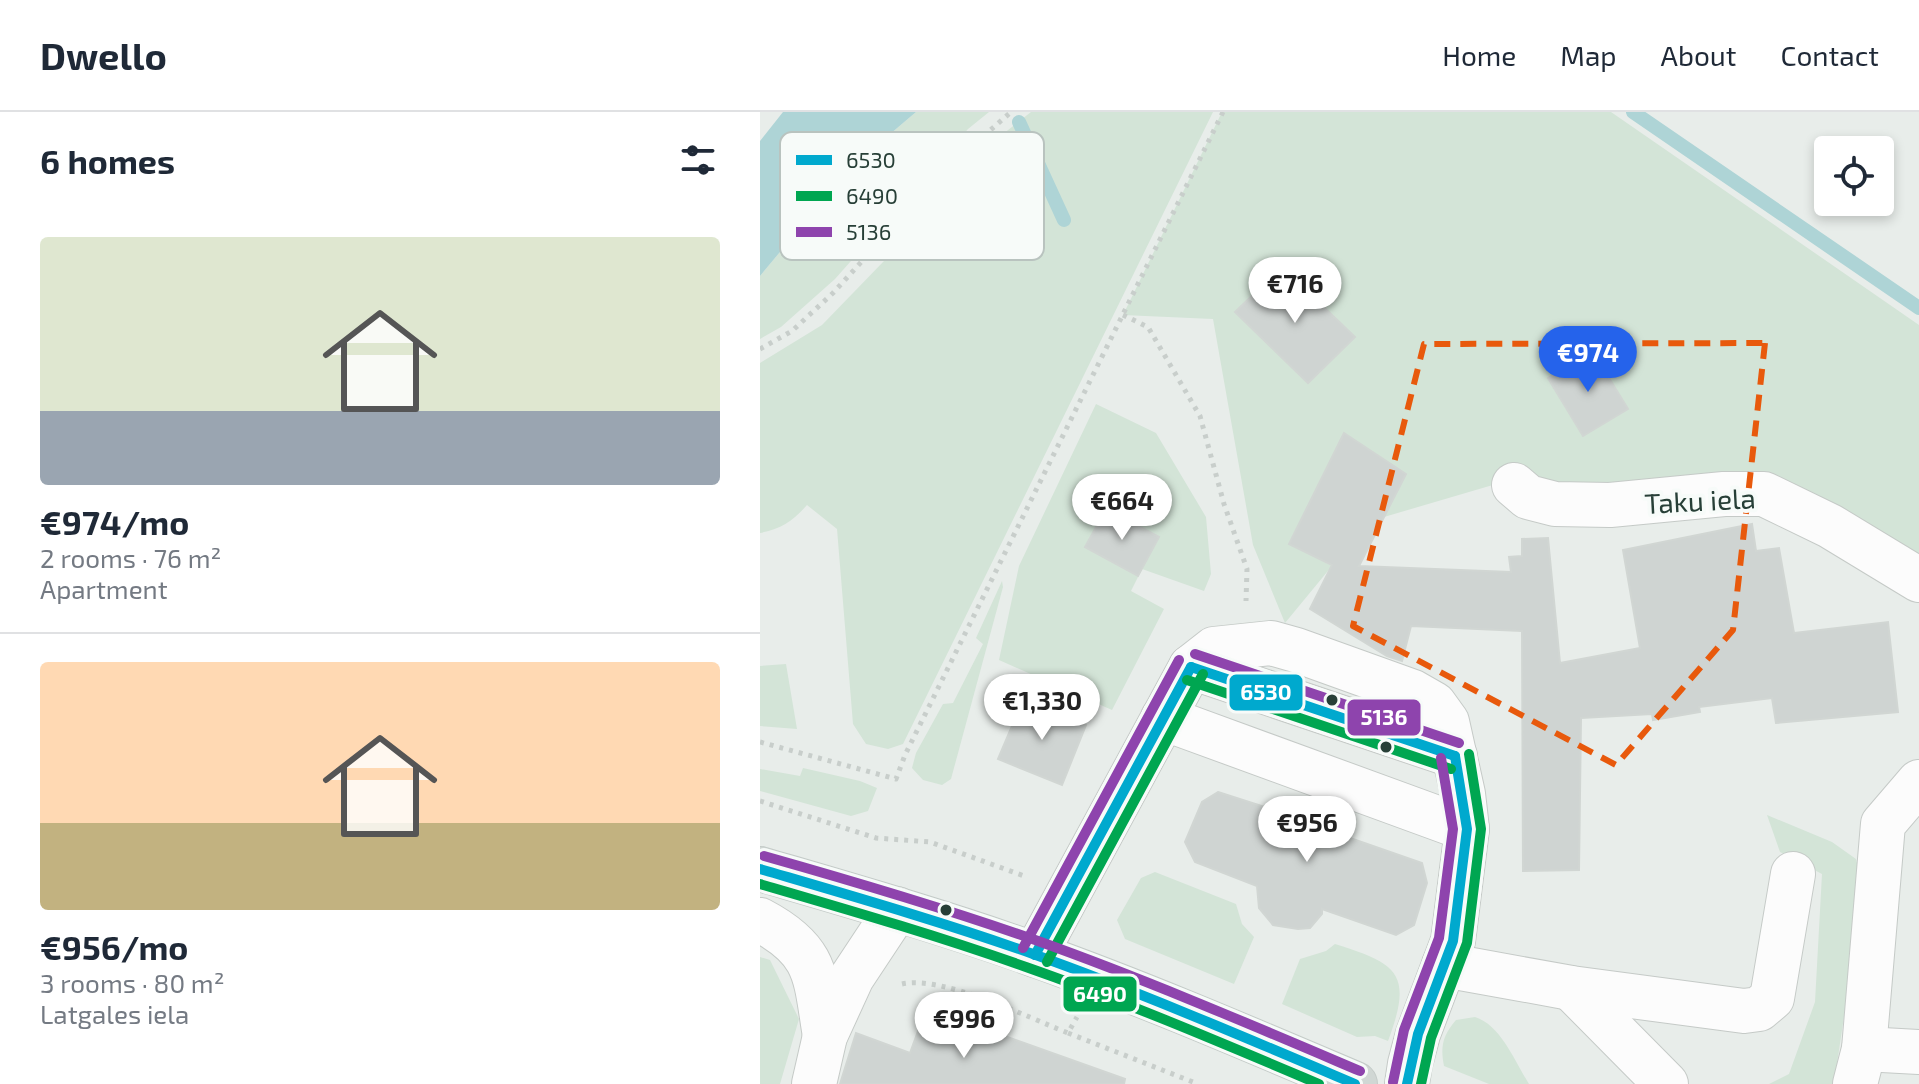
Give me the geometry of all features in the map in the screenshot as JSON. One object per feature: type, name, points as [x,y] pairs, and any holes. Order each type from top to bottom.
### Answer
[{"type":"main road","points":[[760,869],[897,909],[1035,955],[1355,1084]]},
{"type":"lane","name":"Taku iela","points":[[1514,485],[1528,497],[1555,504],[1610,505],[1724,494],[1764,494],[1830,526],[1919,580]]},
{"type":"lane","points":[[1035,955],[1191,667],[1214,649],[1271,643],[1296,650],[1413,692],[1434,704],[1447,722],[1467,829],[1453,941],[1418,1034],[1407,1084]]},
{"type":"lane","points":[[1191,667],[1455,756]]},
{"type":"lane","points":[[1163,718],[1467,829]]},
{"type":"lane","points":[[1919,782],[1883,824],[1859,1067],[1919,1052]]},
{"type":"lane","points":[[1444,965],[1571,988],[1744,1011],[1759,1009],[1772,998],[1793,874]]},
{"type":"lane","points":[[814,1084],[825,1036],[852,977],[897,909]]},
{"type":"lane","points":[[760,920],[792,940],[809,958],[825,1036]]},
{"type":"lane","points":[[1571,988],[1666,1084]]},
{"type":"path","points":[[988,132],[1011,112]]},
{"type":"path","points":[[760,742],[896,779],[905,755],[1223,112]]},
{"type":"path","points":[[760,349],[792,331],[863,260]]},
{"type":"path","points":[[1123,315],[1148,327],[1200,416],[1224,504],[1247,569],[1245,645]]},
{"type":"path","points":[[760,801],[876,838],[930,842],[1041,882]]},
{"type":"path","points":[[891,986],[915,981],[952,989],[1198,1084]]},
{"type":"path","points":[[1068,1033],[1078,1014]]},
{"type":"highlighted area","points":[[1765,343],[1733,630],[1616,765],[1353,626],[1424,344]]},
{"type":"green space","points":[[916,112],[989,112],[965,132],[892,132]]},
{"type":"green space","points":[[1031,112],[1213,112],[903,744],[888,749],[866,744],[853,724],[837,529],[807,505],[786,524],[760,533],[760,363],[822,325],[885,260],[1044,260],[1044,132],[1005,132]]},
{"type":"green space","points":[[1222,112],[1611,112],[1919,325],[1919,568],[1764,481],[1641,493],[1520,477],[1384,517],[1405,474],[1344,434],[1289,543],[1332,566],[1285,623],[1253,545],[1213,319],[1123,315]]},
{"type":"green space","points":[[780,252],[780,260],[852,260],[781,327],[760,339],[760,276]]},
{"type":"green space","points":[[1096,404],[1156,433],[1206,517],[1211,574],[1204,591],[1142,569],[1131,591],[1164,609],[1112,710],[999,660],[1019,566]]},
{"type":"green space","points":[[1002,581],[1003,587],[951,779],[942,785],[923,780],[912,768],[916,753],[943,704],[953,703],[983,644],[976,638]]},
{"type":"green space","points":[[786,664],[797,729],[760,726],[760,666]]},
{"type":"green space","points":[[803,768],[877,788],[868,811],[851,816],[760,791],[760,769],[800,776]]},
{"type":"green space","points":[[1767,815],[1832,842],[1856,859],[1863,888],[1834,1084],[1769,1084],[1789,1074],[1815,1002],[1822,874],[1780,852]]},
{"type":"green space","points":[[1155,872],[1236,904],[1242,924],[1254,937],[1234,984],[1125,939],[1117,920],[1141,878]]},
{"type":"green space","points":[[1335,944],[1374,958],[1395,975],[1399,1000],[1388,1041],[1375,1036],[1357,1037],[1282,1004],[1300,959],[1326,951]]},
{"type":"green space","points":[[760,957],[770,960],[799,1019],[780,1084],[760,1084]]},
{"type":"green space","points":[[1475,1017],[1500,1036],[1529,1084],[1489,1084],[1444,1066],[1442,1052],[1448,1031],[1456,1020]]},
{"type":"water","points":[[783,112],[916,112],[892,132],[780,132],[780,252],[760,276],[760,141]]},
{"type":"building","points":[[1282,267],[1355,337],[1308,383],[1235,312]]},
{"type":"building","points":[[1593,352],[1628,409],[1583,436],[1548,378]]},
{"type":"building","points":[[1344,433],[1406,474],[1359,566],[1511,572],[1509,557],[1522,556],[1522,539],[1548,538],[1560,663],[1640,648],[1623,550],[1752,524],[1756,551],[1779,548],[1794,633],[1888,622],[1898,712],[1776,723],[1772,698],[1699,707],[1700,712],[1653,720],[1652,714],[1581,718],[1579,870],[1523,871],[1522,631],[1411,626],[1402,661],[1387,656],[1310,609],[1332,565],[1289,544]]},
{"type":"building","points":[[1106,509],[1159,537],[1138,576],[1085,547]]},
{"type":"building","points":[[1023,700],[1086,725],[1062,785],[998,759]]},
{"type":"building","points":[[1218,792],[1287,814],[1294,798],[1355,820],[1350,838],[1422,863],[1427,883],[1414,925],[1396,935],[1322,909],[1322,914],[1310,928],[1273,925],[1259,908],[1257,886],[1195,862],[1185,842],[1202,802]]},
{"type":"building","points":[[925,1012],[988,1030],[1125,1079],[1124,1084],[840,1084],[856,1033],[910,1053]]},
{"type":"waterway","points":[[1633,112],[1919,308]]},
{"type":"waterway","points":[[1019,122],[1024,132]]},
{"type":"waterway","points":[[1044,176],[1064,220]]},
{"type":"transit line","name":"5136","points":[[1195,654],[1459,743]]},
{"type":"transit line","name":"5136","points":[[1023,948],[1179,660]]},
{"type":"transit line","name":"6530","points":[[1191,667],[1455,756]]},
{"type":"transit line","name":"6530","points":[[1035,955],[1191,667]]},
{"type":"transit line","name":"6490","points":[[1047,962],[1203,674]]},
{"type":"transit line","name":"6490","points":[[1187,680],[1451,769]]},
{"type":"transit line","name":"6490","points":[[1421,1084],[1431,1038],[1467,943],[1481,829],[1469,754]]},
{"type":"transit line","name":"6530","points":[[1407,1084],[1418,1034],[1453,941],[1467,829],[1455,756]]},
{"type":"transit line","name":"5136","points":[[1393,1082],[1404,1030],[1439,938],[1453,829],[1441,758]]},
{"type":"transit line","name":"5136","points":[[764,856],[902,896],[1038,941],[1160,987],[1360,1071]]},
{"type":"transit line","name":"6530","points":[[760,869],[1033,954],[1155,1000],[1355,1084]]},
{"type":"transit line","name":"6490","points":[[760,884],[1026,967],[1319,1084]]}]
